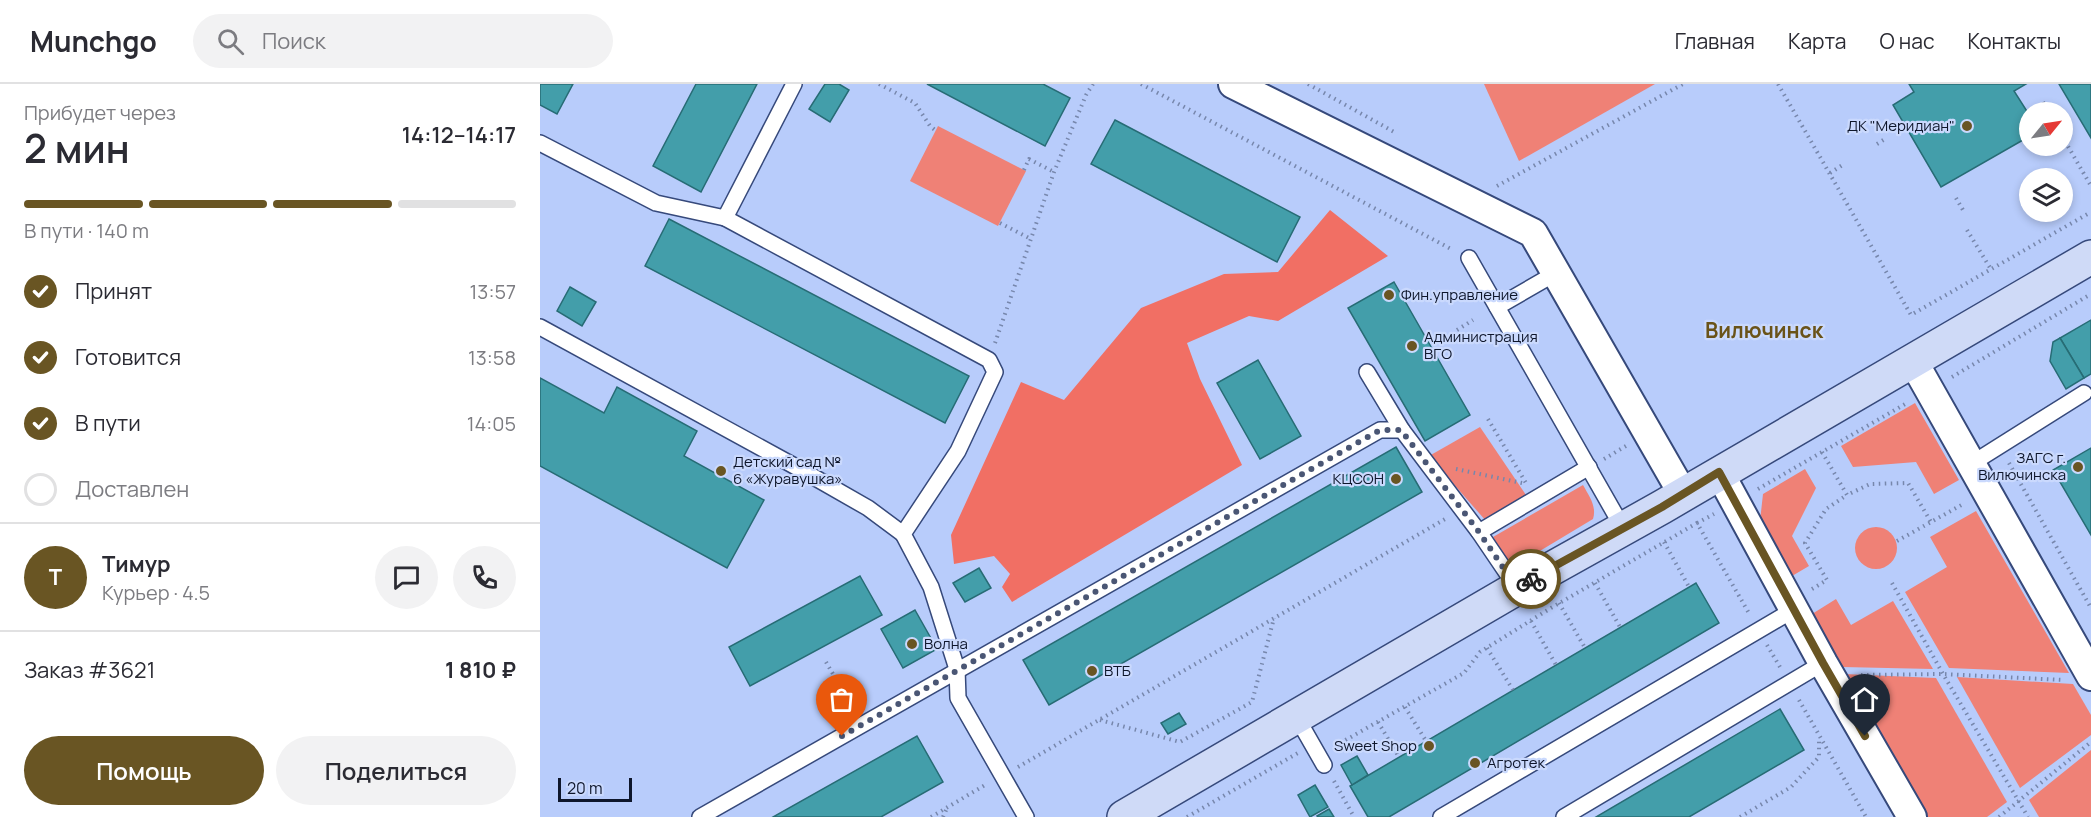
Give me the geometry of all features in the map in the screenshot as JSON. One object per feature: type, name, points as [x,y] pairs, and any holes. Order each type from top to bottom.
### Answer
[{"type":"main road","points":[[1124,817],[1313,745],[1517,588],[2091,257]]},
{"type":"street","points":[[1233,84],[1533,233],[1683,494]]},
{"type":"street","points":[[1913,361],[1987,491],[2080,678]]},
{"type":"street","points":[[1719,472],[1826,669],[1912,817]]},
{"type":"lane","points":[[725,218],[794,84]]},
{"type":"lane","points":[[540,143],[656,203],[725,218],[989,360],[995,372],[958,451],[903,534]]},
{"type":"lane","points":[[1469,258],[1623,528]]},
{"type":"lane","points":[[1497,307],[1556,273]]},
{"type":"lane","points":[[540,327],[828,485],[868,508],[903,534],[932,587],[957,669],[958,698],[1026,817]]},
{"type":"lane","points":[[1366,372],[1401,430],[1479,532],[1517,588]]},
{"type":"lane","points":[[1971,464],[2089,396]]},
{"type":"lane","points":[[700,817],[1380,430],[1401,430]]},
{"type":"lane","points":[[1479,532],[1589,467]]},
{"type":"lane","points":[[1441,817],[1795,609]]},
{"type":"lane","points":[[1564,817],[1783,686],[1826,669]]},
{"type":"path","points":[[879,84],[915,103],[935,130]]},
{"type":"path","points":[[989,360],[1054,172],[1086,95],[1093,84]]},
{"type":"path","points":[[1142,84],[1469,258]]},
{"type":"path","points":[[1494,187],[1683,84]]},
{"type":"path","points":[[1778,84],[1911,315],[1992,271],[2091,212]]},
{"type":"path","points":[[1877,144],[1885,139]]},
{"type":"path","points":[[2073,155],[2091,186]]},
{"type":"path","points":[[1024,170],[1029,159],[1054,172]]},
{"type":"path","points":[[1830,173],[1844,164]]},
{"type":"path","points":[[1956,198],[1963,210]]},
{"type":"path","points":[[1000,223],[1031,239]]},
{"type":"path","points":[[1967,230],[1992,271]]},
{"type":"path","points":[[1186,817],[1313,745],[1378,722],[1464,673],[1480,652],[1559,603],[2091,294]]},
{"type":"path","points":[[1457,330],[1473,320]]},
{"type":"path","points":[[1433,343],[1444,336]]},
{"type":"path","points":[[1488,419],[1535,500]]},
{"type":"path","points":[[1589,467],[1647,433]]},
{"type":"path","points":[[2000,446],[2091,608]]},
{"type":"path","points":[[1822,452],[1847,495]]},
{"type":"path","points":[[1426,463],[1526,484]]},
{"type":"path","points":[[1827,580],[1805,543],[1826,509],[1847,495],[1870,484],[1908,483],[1931,522]]},
{"type":"path","points":[[1897,542],[1987,491]]},
{"type":"path","points":[[931,817],[1461,510]]},
{"type":"path","points":[[1697,523],[1758,630],[1783,686],[1819,736],[1866,817]]},
{"type":"path","points":[[1664,543],[1689,587]]},
{"type":"path","points":[[1594,583],[1620,627]]},
{"type":"path","points":[[1893,584],[1943,674],[2028,817]]},
{"type":"path","points":[[1559,603],[1585,648]]},
{"type":"path","points":[[1100,720],[1180,742],[1252,702],[1275,617]]},
{"type":"path","points":[[1531,621],[1556,664]]},
{"type":"path","points":[[1488,648],[1513,690]]},
{"type":"path","points":[[826,662],[862,724]]},
{"type":"path","points":[[1826,669],[2080,678]]},
{"type":"path","points":[[1405,706],[1426,741]]},
{"type":"path","points":[[1378,722],[1399,757]]},
{"type":"path","points":[[1740,817],[1791,787],[1819,757],[1819,736]]},
{"type":"path","points":[[1999,817],[2091,742]]},
{"type":"path","points":[[1313,745],[1354,817]]},
{"type":"path","points":[[943,817],[947,808]]},
{"type":"shaded area","points":[[1484,84],[1655,84],[1519,161]]},
{"type":"shaded area","points":[[938,126],[1026,171],[998,226],[910,181]]},
{"type":"shaded area","points":[[1330,210],[1388,256],[1278,321],[1249,316],[1187,343],[1200,379],[1242,465],[1012,602],[1002,587],[1010,574],[994,556],[954,564],[951,535],[1021,382],[1064,400],[1141,308],[1224,274],[1278,272]]},
{"type":"shaded area","points":[[1915,403],[1959,480],[1934,494],[1916,462],[1853,467],[1841,446]]},
{"type":"shaded area","points":[[1480,427],[1528,498],[1486,521],[1429,456]]},
{"type":"shaded area","points":[[1805,469],[1816,488],[1792,536],[1809,566],[1792,576],[1760,521],[1763,494]]},
{"type":"shaded area","points":[[1583,485],[1593,505],[1593,519],[1515,566],[1508,563],[1493,537]]},
{"type":"shaded area","points":[[1976,511],[2069,673],[1949,668],[1905,592],[1947,567],[1930,537]]},
{"type":"shaded area","points":[[1876,527],[1884,528],[1891,533],[1896,540],[1896,556],[1891,563],[1884,568],[1876,569],[1868,568],[1861,563],[1856,556],[1855,548],[1856,540],[1861,533],[1868,528]]},
{"type":"shaded area","points":[[1836,599],[1851,625],[1893,601],[1933,669],[1842,667],[1812,614]]},
{"type":"shaded area","points":[[1844,674],[1936,678],[2007,802],[1987,817],[1927,817]]},
{"type":"shaded area","points":[[1957,677],[2073,684],[2091,715],[2091,735],[2020,788]]},
{"type":"shaded area","points":[[2091,750],[2091,817],[2039,817],[2029,800]]},
{"type":"building","points":[[540,84],[573,84],[557,114],[540,105]]},
{"type":"building","points":[[696,84],[757,84],[701,192],[653,166]]},
{"type":"building","points":[[825,84],[839,84],[849,90],[830,122],[809,109]]},
{"type":"building","points":[[927,84],[1043,84],[1070,98],[1045,146]]},
{"type":"building","name":"ДК \"Меридиан\"","points":[[1909,84],[2026,84],[2014,91],[2021,102],[2019,102],[2019,142],[1941,187],[1893,105],[1914,92]]},
{"type":"building","points":[[2059,84],[2091,84],[2091,138],[2073,108],[2073,102],[2070,102]]},
{"type":"building","points":[[1115,120],[1300,217],[1277,262],[1091,164]]},
{"type":"building","points":[[669,219],[969,376],[945,423],[645,266]]},
{"type":"building","points":[[1394,282],[1470,415],[1425,441],[1348,308]]},
{"type":"building","points":[[570,287],[596,302],[582,326],[557,311]]},
{"type":"building","points":[[2091,320],[2091,374],[2084,378],[2060,338]]},
{"type":"building","points":[[2060,338],[2084,378],[2066,389],[2050,361],[2053,342]]},
{"type":"building","points":[[1258,360],[1301,436],[1260,459],[1217,383]]},
{"type":"building","points":[[540,378],[604,413],[617,387],[697,431],[684,456],[764,500],[727,568],[540,466]]},
{"type":"building","points":[[1396,447],[1422,492],[1049,705],[1023,660]]},
{"type":"building","points":[[2091,448],[2091,535],[2053,470]]},
{"type":"building","points":[[979,568],[991,588],[965,602],[953,583]]},
{"type":"building","points":[[860,576],[882,615],[750,686],[729,647]]},
{"type":"building","points":[[1696,583],[1719,623],[1389,817],[1368,817],[1350,786]]},
{"type":"building","name":"Волна","points":[[915,610],[937,649],[903,668],[881,629]]},
{"type":"building","points":[[1780,709],[1804,750],[1689,817],[1596,817]]},
{"type":"building","points":[[1179,713],[1186,724],[1168,734],[1161,723]]},
{"type":"building","points":[[917,736],[943,782],[881,817],[773,817]]},
{"type":"building","points":[[1357,756],[1368,775],[1352,785],[1341,765]]},
{"type":"building","points":[[1315,785],[1328,807],[1310,817],[1298,795]]},
{"type":"building","points":[[1329,809],[1334,817],[1317,816]]},
{"type":"way so far","points":[[842,736],[1380,430],[1401,430],[1479,532],[1517,588],[1531,579]]},
{"type":"place","name":"ДК \"Меридиан\"","points":[[1967,126]]},
{"type":"place","name":"Фин.управление","points":[[1389,295]]},
{"type":"place","name":"Администрация ВГО","points":[[1412,346]]},
{"type":"place","name":"ЗАГС г. Вилючинска","points":[[2078,467]]},
{"type":"place","name":"Детский сад № 6 «Журавушка»","points":[[721,471]]},
{"type":"place","name":"КЦСОН","points":[[1396,479]]},
{"type":"place","name":"Волна","points":[[912,644]]},
{"type":"place","name":"ВТБ","points":[[1092,671]]},
{"type":"place","name":"Sweet Shop","points":[[1429,746]]},
{"type":"place","name":"Агротек","points":[[1475,763]]},
{"type":"district","name":"Вилючинск","points":[[1764,331]]},
{"type":"route","points":[[1531,579],[1662,507],[1719,472],[1865,736]]}]
